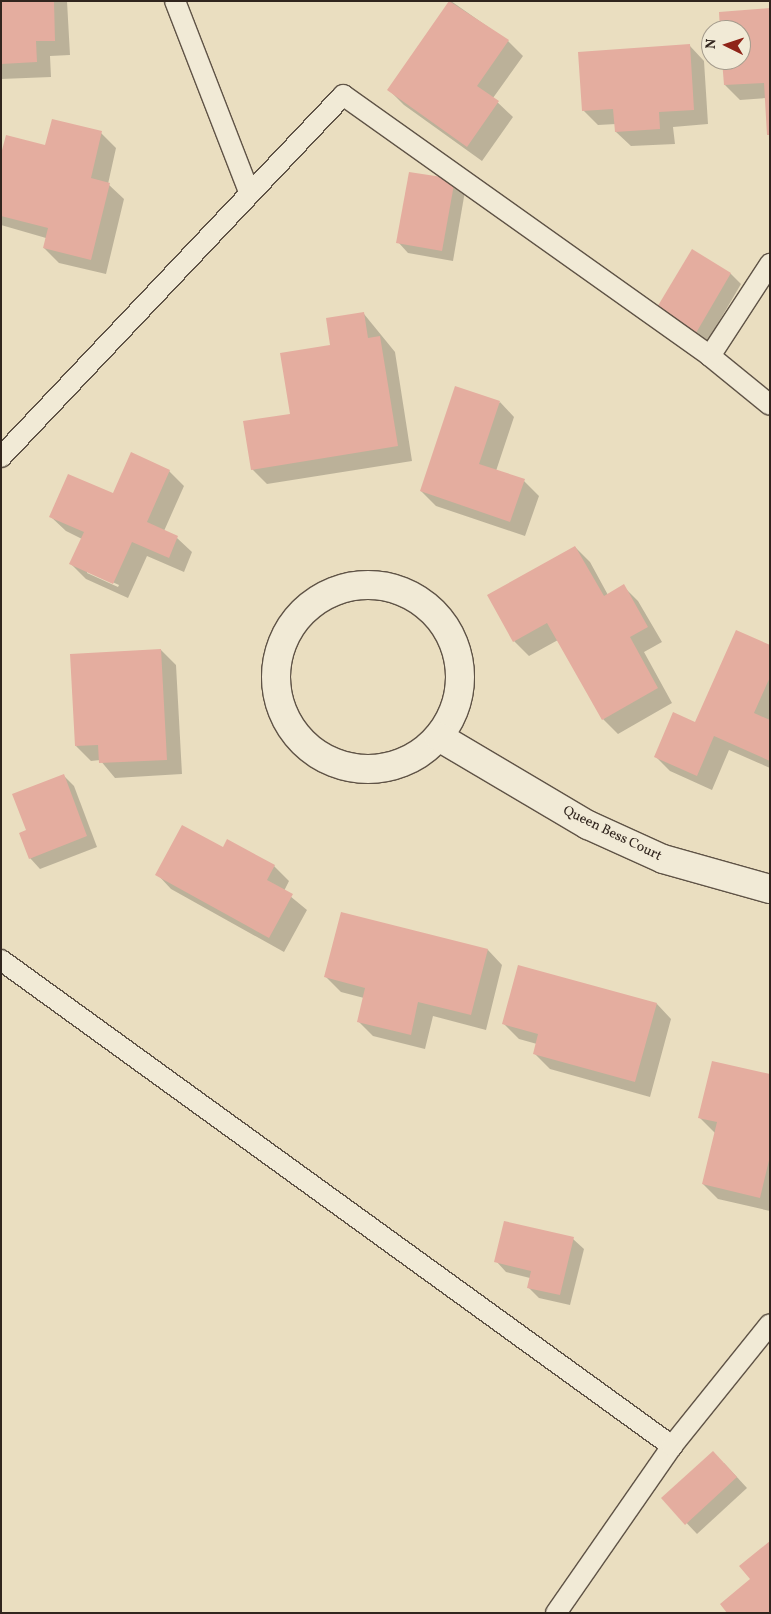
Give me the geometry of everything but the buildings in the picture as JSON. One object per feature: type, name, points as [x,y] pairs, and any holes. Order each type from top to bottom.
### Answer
[{"type":"street","points":[[372,585],[413,596],[436,615],[456,648],[459,665],[460,695],[451,719],[439,737],[414,758],[385,768],[363,770],[327,761],[301,741],[290,728],[275,683],[282,645],[300,614],[320,599],[346,588],[372,585]]},
{"type":"street","name":"Queen Bess Court","points":[[439,737],[588,825],[663,860],[770,889]]},
{"type":"lane","points":[[175,1],[249,192]]},
{"type":"lane","points":[[1,457],[249,192],[343,96],[710,356],[770,405]]},
{"type":"lane","points":[[710,356],[770,264]]},
{"type":"lane","points":[[1,960],[672,1446]]},
{"type":"lane","points":[[556,1613],[672,1446],[770,1324]]}]
